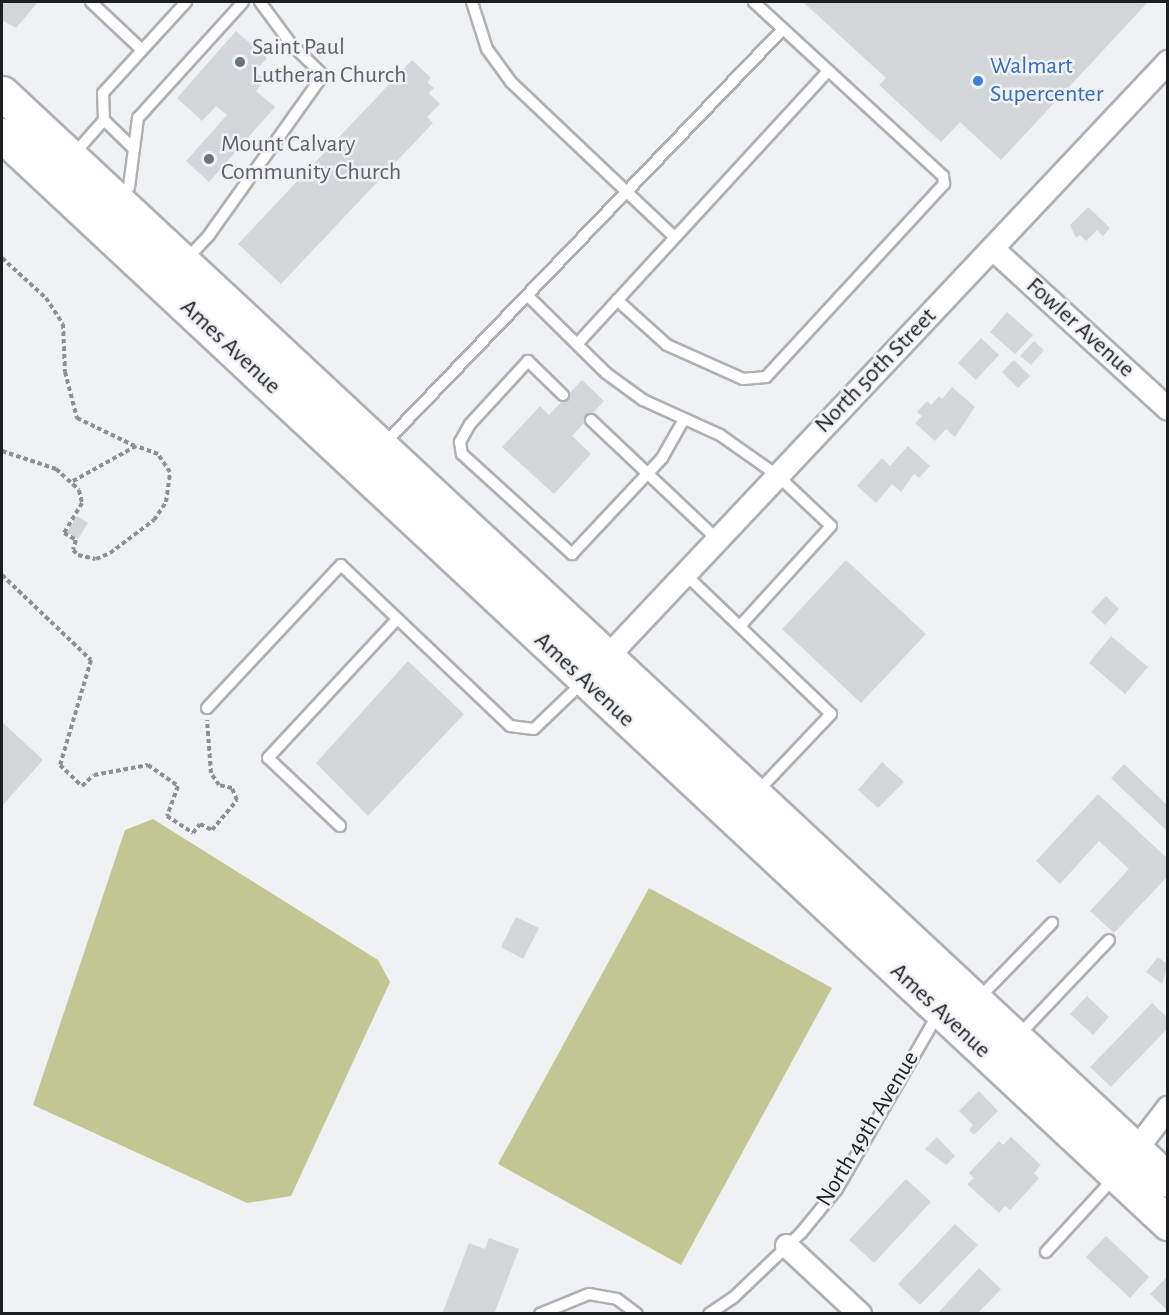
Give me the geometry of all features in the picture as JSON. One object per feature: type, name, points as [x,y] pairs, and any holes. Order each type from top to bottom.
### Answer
[{"type":"main road","name":"Ames Avenue","points":[[2,93],[75,178],[372,457],[608,658],[1167,1180]]},
{"type":"main road","name":"Ames Avenue","points":[[2,135],[75,178],[118,200],[185,261],[584,681],[1167,1223]]},
{"type":"street","name":"North 50th Street","points":[[584,681],[1167,62]]},
{"type":"street","name":"Fowler Avenue","points":[[993,249],[1167,409]]},
{"type":"street","points":[[1116,1175],[1167,1108]]},
{"type":"street","points":[[787,1246],[860,1314]]},
{"type":"lane","points":[[91,2],[142,50]]},
{"type":"lane","points":[[75,178],[104,120],[103,93],[182,6],[170,2]]},
{"type":"lane","points":[[118,200],[129,187],[138,118],[243,2]]},
{"type":"lane","points":[[185,261],[209,235],[323,75],[291,44],[260,2]]},
{"type":"lane","points":[[472,2],[493,60],[673,236]]},
{"type":"lane","points":[[616,300],[667,345],[743,379],[766,377],[939,192],[943,176],[754,2]]},
{"type":"lane","points":[[372,457],[529,297],[783,29]]},
{"type":"lane","points":[[578,344],[673,236],[828,71]]},
{"type":"lane","points":[[104,120],[133,148]]},
{"type":"lane","points":[[529,297],[624,387],[683,421],[720,435],[777,475],[831,526],[740,627]]},
{"type":"lane","points":[[563,395],[528,361],[470,424],[460,442],[462,454],[572,554],[647,474],[683,421]]},
{"type":"lane","points":[[591,420],[717,539]]},
{"type":"lane","points":[[207,708],[341,565],[510,726],[534,729],[584,681]]},
{"type":"lane","points":[[685,574],[831,714],[754,794]]},
{"type":"lane","points":[[340,826],[268,758],[398,618]]},
{"type":"lane","points":[[976,1000],[1052,923]]},
{"type":"lane","points":[[1016,1038],[1108,940]]},
{"type":"lane","name":"North 49th Avenue","points":[[709,1314],[787,1246],[837,1189],[939,1011]]},
{"type":"lane","points":[[1046,1252],[1116,1175]]},
{"type":"lane","points":[[540,1314],[589,1294],[618,1299],[637,1314]]},
{"type":"path","points":[[2,258],[40,291],[63,324],[65,372],[77,418],[162,457],[171,480],[159,513],[131,538],[96,559],[75,552],[76,540],[64,533],[79,511],[82,497],[71,482],[56,469],[2,451]]},
{"type":"path","points":[[71,482],[102,462],[136,446]]},
{"type":"path","points":[[2,575],[91,660],[60,765],[82,786],[94,775],[148,765],[178,786],[166,816],[194,833],[200,824],[212,830],[237,800],[232,788],[219,785],[211,773],[207,708]]},
{"type":"green space","points":[[153,819],[378,960],[390,982],[291,1196],[247,1203],[33,1105],[125,830]]},
{"type":"green space","points":[[649,888],[832,988],[681,1265],[498,1164]]},
{"type":"building","points":[[2,2],[38,2],[16,28],[2,20]]},
{"type":"building","name":"Walmart Supercenter","points":[[803,2],[1148,2],[1001,160],[960,122],[941,142],[879,85],[886,78]]},
{"type":"building","points":[[236,31],[267,58],[255,71],[265,80],[256,91],[275,107],[209,182],[186,161],[227,115],[216,106],[202,121],[177,98]]},
{"type":"building","points":[[412,60],[431,78],[427,82],[434,88],[429,93],[440,104],[427,117],[433,123],[281,284],[238,244]]},
{"type":"building","points":[[1088,207],[1110,228],[1103,236],[1097,230],[1086,241],[1080,235],[1076,238],[1070,225]]},
{"type":"building","points":[[1007,312],[1033,335],[1015,354],[990,332]]},
{"type":"building","points":[[981,338],[999,355],[976,380],[958,363]]},
{"type":"building","points":[[1034,341],[1044,350],[1031,365],[1020,356]]},
{"type":"building","points":[[1014,360],[1030,376],[1018,388],[1002,372]]},
{"type":"building","points":[[582,380],[604,401],[572,436],[591,454],[554,494],[502,447],[540,406],[549,415]]},
{"type":"building","points":[[952,387],[975,407],[955,437],[946,429],[935,441],[915,423],[922,416],[917,412],[927,401],[931,405],[939,396],[942,399]]},
{"type":"building","points":[[908,446],[930,466],[919,478],[914,474],[901,492],[892,484],[876,503],[857,486],[882,458],[890,466]]},
{"type":"building","points":[[77,516],[88,523],[78,539],[67,532]]},
{"type":"building","points":[[846,560],[926,634],[861,703],[782,629]]},
{"type":"building","points":[[1106,596],[1119,609],[1105,625],[1091,612]]},
{"type":"building","points":[[1111,636],[1148,667],[1125,694],[1089,663]]},
{"type":"building","points":[[408,661],[464,714],[368,816],[316,763]]},
{"type":"building","points":[[2,722],[43,760],[2,806]]},
{"type":"building","points":[[882,762],[904,782],[878,808],[858,790]]},
{"type":"building","points":[[1124,764],[1168,806],[1168,832],[1111,778]]},
{"type":"building","points":[[1098,794],[1168,859],[1168,876],[1114,933],[1090,911],[1129,869],[1099,841],[1060,884],[1036,861]]},
{"type":"building","points":[[516,917],[539,928],[523,959],[501,947]]},
{"type":"building","points":[[1158,957],[1168,965],[1162,984],[1146,972]]},
{"type":"building","points":[[1087,996],[1109,1017],[1093,1035],[1070,1014]]},
{"type":"building","points":[[1152,1003],[1168,1018],[1168,1028],[1111,1087],[1090,1067]]},
{"type":"building","points":[[979,1091],[998,1111],[974,1135],[969,1130],[973,1125],[959,1111]]},
{"type":"building","points":[[937,1137],[955,1156],[946,1165],[925,1149]]},
{"type":"building","points":[[1011,1137],[1041,1165],[1034,1173],[1039,1178],[1010,1210],[1005,1206],[999,1213],[967,1184],[974,1178],[969,1173],[999,1141],[1003,1145]]},
{"type":"building","points":[[906,1179],[931,1202],[874,1263],[849,1240]]},
{"type":"building","points":[[955,1224],[978,1245],[920,1305],[898,1284]]},
{"type":"building","points":[[1106,1236],[1149,1277],[1130,1298],[1086,1257]]},
{"type":"building","points":[[489,1238],[519,1249],[494,1314],[442,1314],[469,1243],[485,1249]]},
{"type":"building","points":[[979,1268],[1001,1289],[977,1314],[937,1314]]},
{"type":"building","points":[[1168,1276],[1168,1311],[1150,1294]]},
{"type":"place","name":"Saint Paul Lutheran Church","points":[[240,62]]},
{"type":"place","name":"Walmart Supercenter","points":[[978,81]]},
{"type":"place","name":"Mount Calvary Community Church","points":[[209,159]]}]
